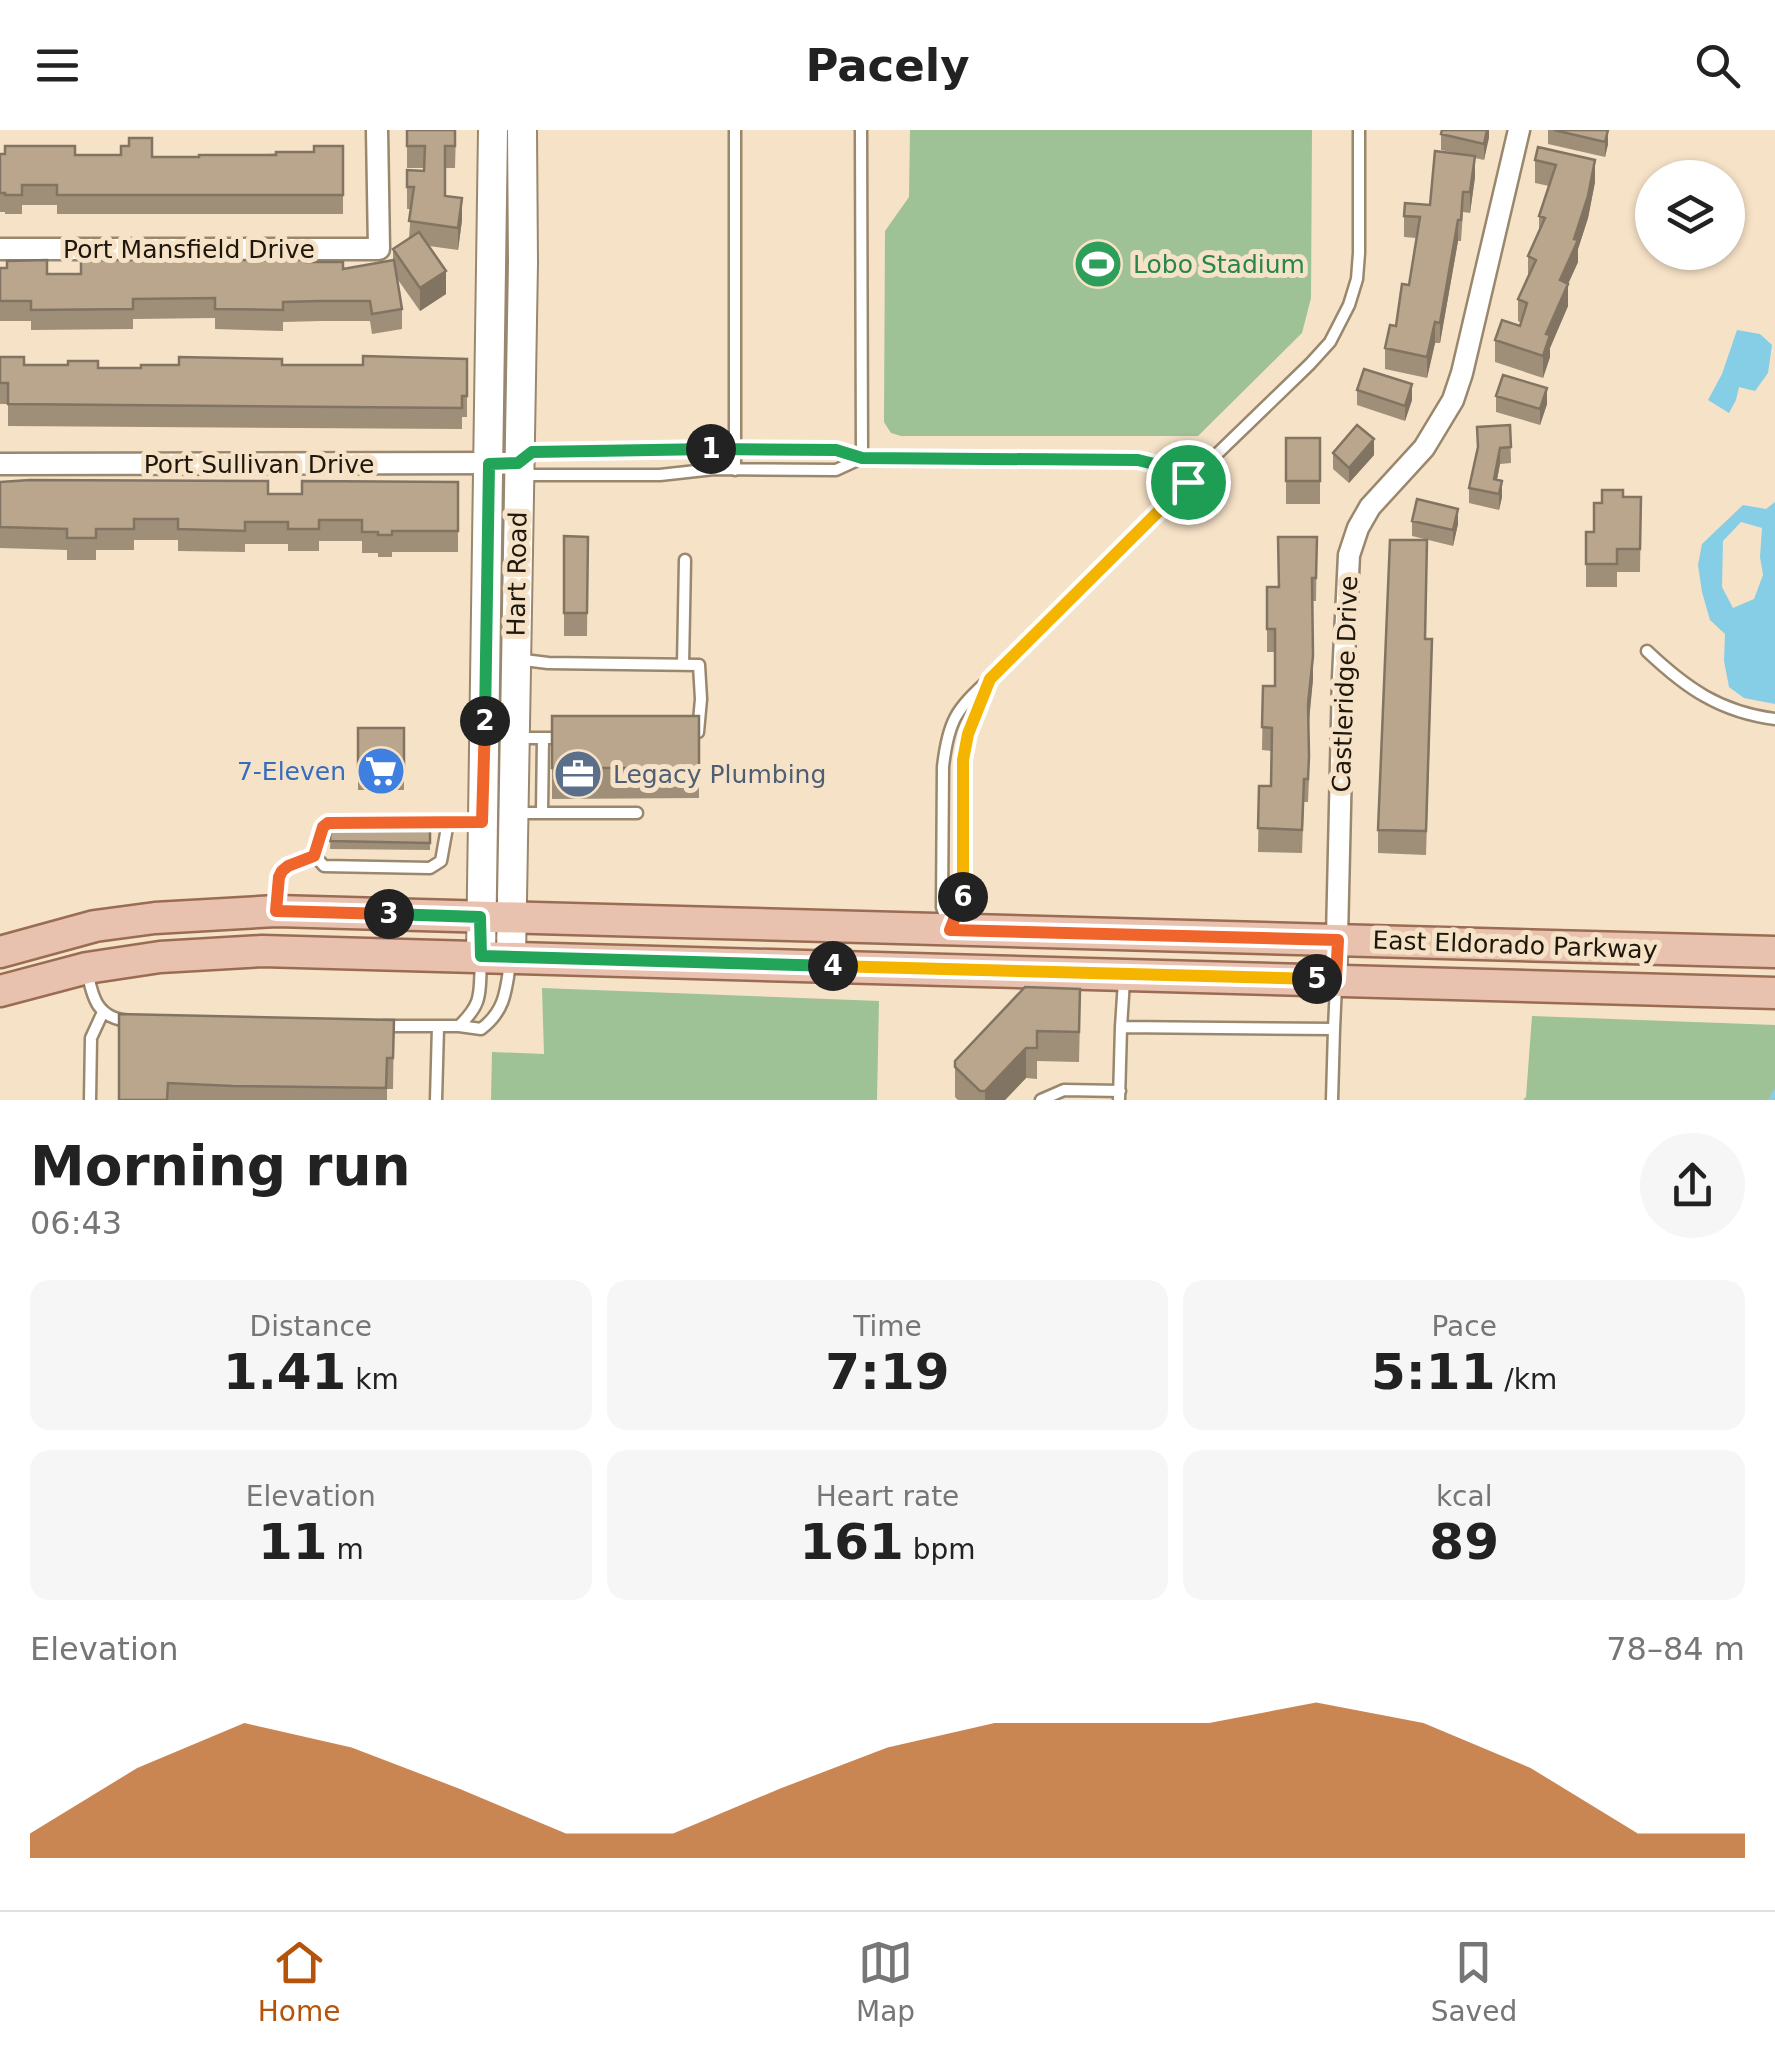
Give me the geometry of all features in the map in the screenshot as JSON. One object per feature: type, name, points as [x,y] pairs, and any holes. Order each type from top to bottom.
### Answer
[{"type":"main road","name":"East Eldorado Parkway","points":[[0,952],[125,922],[276,911],[1775,952]]},
{"type":"main road","name":"East Eldorado Parkway","points":[[0,991],[87,968],[262,951],[1775,993]]},
{"type":"street","name":"Port Mansfield Drive","points":[[0,249],[379,249],[377,130]]},
{"type":"street","name":"Hart Road","points":[[493,130],[480,917],[496,957]]},
{"type":"street","name":"Hart Road","points":[[496,957],[512,917],[528,813],[528,738],[516,659],[522,130]]},
{"type":"street","name":"Castleridge Drive","points":[[1336,980],[1350,555],[1370,507],[1424,448],[1453,400],[1519,130]]},
{"type":"street","name":"Port Sullivan Drive","points":[[0,464],[518,463]]},
{"type":"street","points":[[486,659],[516,659]]},
{"type":"lane","points":[[735,130],[735,470]]},
{"type":"lane","points":[[861,130],[862,458]]},
{"type":"lane","points":[[950,930],[942,907],[943,768],[956,713],[1330,342],[1354,292],[1358,267],[1359,130]]},
{"type":"lane","points":[[862,458],[836,470],[714,469],[660,475],[532,476],[518,463],[532,452],[836,450],[862,458],[1138,460],[1166,467],[1188,482]]},
{"type":"lane","points":[[683,665],[685,560]]},
{"type":"lane","points":[[1646,651],[1677,680],[1710,700],[1775,719]]},
{"type":"lane","points":[[516,659],[699,665],[698,732],[684,737]]},
{"type":"lane","points":[[950,930],[963,900],[965,748],[990,679]]},
{"type":"lane","points":[[528,738],[578,738]]},
{"type":"lane","points":[[528,813],[636,813]]},
{"type":"lane","points":[[314,856],[324,866],[430,868],[440,862],[448,822]]},
{"type":"lane","points":[[314,856],[323,827],[328,823],[482,822]]},
{"type":"lane","points":[[276,911],[282,871],[314,856]]},
{"type":"lane","points":[[459,1026],[475,1010],[496,957]]},
{"type":"lane","points":[[381,1026],[481,1029],[494,1020],[506,994],[496,957]]},
{"type":"lane","points":[[87,968],[90,990],[102,1012],[117,1020],[136,1021]]},
{"type":"lane","points":[[1042,1100],[1064,1090],[1120,1096],[1124,975]]},
{"type":"lane","points":[[1332,1100],[1336,980]]},
{"type":"lane","points":[[90,1100],[91,1038],[102,1012]]},
{"type":"lane","points":[[436,1100],[438,1027]]},
{"type":"lane","points":[[1121,1027],[1334,1029]]},
{"type":"green space","name":"Lobo Stadium","points":[[910,130],[1312,130],[1311,298],[1302,333],[1198,436],[891,433],[884,422],[885,231],[909,197]]},
{"type":"green space","points":[[542,988],[879,1001],[877,1100],[491,1100],[492,1052],[544,1054]]},
{"type":"green space","points":[[1532,1016],[1775,1025],[1775,1100],[1523,1100]]},
{"type":"water","points":[[1737,330],[1760,334],[1772,345],[1768,373],[1755,391],[1739,387],[1729,413],[1708,400]]},
{"type":"water","points":[[1775,502],[1775,704],[1744,698],[1729,687],[1724,661],[1725,634],[1710,620],[1698,565],[1702,544],[1743,505],[1766,509]],"holes":[[[1741,522],[1762,528],[1763,575],[1754,599],[1733,608],[1722,587],[1723,541]]]},
{"type":"building","points":[[407,130],[455,130],[455,146],[445,146],[445,196],[462,198],[458,228],[409,221],[414,187],[407,187],[407,170],[424,171],[425,146],[407,146]]},
{"type":"building","points":[[1442,130],[1487,130],[1484,144],[1441,134]]},
{"type":"building","points":[[1554,130],[1608,130],[1605,142]]},
{"type":"building","points":[[129,138],[152,138],[152,157],[276,155],[314,152],[314,146],[343,146],[343,195],[57,195],[57,185],[22,185],[22,195],[0,193],[0,154],[5,154],[5,146],[75,146],[75,155],[121,155],[121,146],[129,146]]},
{"type":"building","points":[[1538,147],[1595,160],[1574,239],[1578,240],[1560,280],[1568,284],[1546,334],[1550,335],[1543,356],[1495,340],[1502,320],[1520,326],[1527,303],[1518,299],[1536,260],[1528,256],[1545,218],[1539,216],[1556,165],[1535,160]]},
{"type":"building","points":[[1435,151],[1475,156],[1470,192],[1463,192],[1440,323],[1435,322],[1427,357],[1385,348],[1390,325],[1396,326],[1402,284],[1409,285],[1420,217],[1404,216],[1405,203],[1430,205]]},
{"type":"building","points":[[419,232],[446,271],[420,288],[393,249]]},
{"type":"building","points":[[47,260],[47,274],[81,274],[81,260],[306,260],[343,262],[343,269],[394,260],[402,309],[372,314],[370,301],[320,301],[283,302],[283,310],[215,309],[215,298],[133,299],[133,309],[31,310],[31,301],[0,301],[0,268],[7,268],[7,261]]},
{"type":"building","points":[[363,356],[467,359],[467,396],[462,396],[462,408],[8,404],[8,383],[0,383],[0,357],[24,357],[24,365],[98,361],[98,368],[141,368],[179,365],[179,357],[282,359],[282,365],[363,365]]},
{"type":"building","points":[[1364,369],[1412,384],[1405,406],[1357,390]]},
{"type":"building","points":[[1503,375],[1547,388],[1540,409],[1496,396]]},
{"type":"building","points":[[1357,425],[1374,439],[1349,468],[1333,453]]},
{"type":"building","points":[[1510,425],[1511,447],[1500,448],[1494,479],[1502,481],[1499,494],[1469,488],[1478,447],[1477,427]]},
{"type":"building","points":[[1286,438],[1320,438],[1320,481],[1286,481]]},
{"type":"building","points":[[268,481],[268,494],[302,494],[302,481],[458,482],[458,531],[392,531],[392,535],[378,535],[362,532],[362,520],[319,520],[319,529],[288,529],[288,522],[245,522],[245,531],[178,529],[178,519],[134,519],[134,529],[96,529],[96,538],[67,538],[67,529],[0,527],[0,482]]},
{"type":"building","points":[[1602,490],[1623,490],[1623,497],[1641,497],[1640,549],[1617,549],[1617,564],[1586,564],[1586,532],[1594,532],[1594,503],[1602,503]]},
{"type":"building","points":[[1417,499],[1458,509],[1453,530],[1412,521]]},
{"type":"building","points":[[564,536],[588,537],[587,613],[564,613]]},
{"type":"building","points":[[1278,537],[1317,537],[1316,578],[1312,578],[1308,779],[1304,779],[1302,830],[1258,828],[1259,786],[1271,786],[1272,728],[1262,727],[1263,686],[1275,686],[1275,629],[1267,629],[1267,587],[1279,587]]},
{"type":"building","points":[[1390,540],[1427,540],[1425,639],[1432,639],[1426,831],[1378,830]]},
{"type":"building","points":[[552,716],[699,716],[699,768],[552,768]]},
{"type":"building","points":[[358,728],[404,728],[404,767],[358,767]]},
{"type":"building","points":[[331,827],[430,829],[430,843],[330,841]]},
{"type":"building","points":[[1025,987],[1080,989],[1079,1032],[1037,1031],[1037,1048],[1026,1048],[985,1091],[980,1091],[955,1067],[955,1061]]},
{"type":"building","points":[[119,1014],[394,1020],[393,1058],[387,1058],[386,1088],[168,1083],[167,1100],[119,1100]]},
{"type":"waterway","points":[[1771,1100],[1775,1092]]},
{"type":"place","name":"Lobo Stadium","points":[[1098,264]]},
{"type":"place","name":"7-Eleven","points":[[381,771]]},
{"type":"place","name":"Legacy Plumbing","points":[[578,774]]},
{"type":"route","points":[[836,450],[862,458],[1138,460],[1166,467],[1188,482],[990,679],[965,748],[963,900],[950,930],[1338,940],[1336,980],[481,956],[480,917],[276,911],[282,871],[314,856],[323,827],[328,823],[482,822],[489,464],[518,463],[532,452],[836,450]]}]
